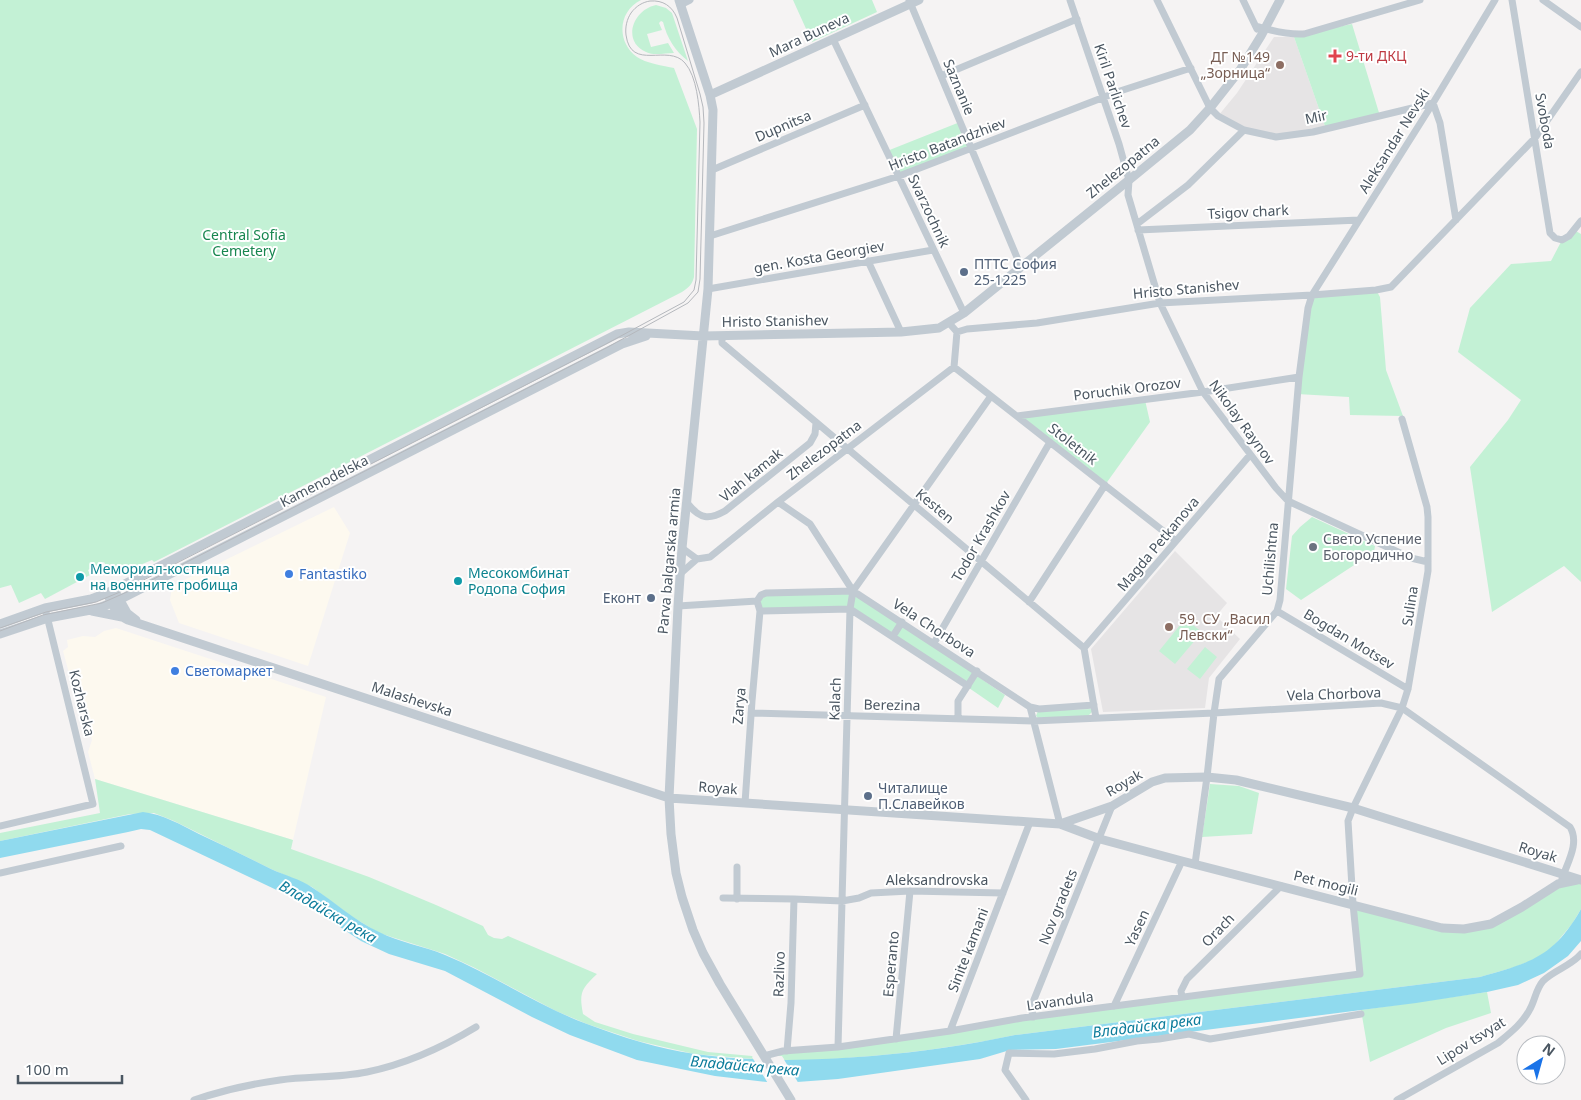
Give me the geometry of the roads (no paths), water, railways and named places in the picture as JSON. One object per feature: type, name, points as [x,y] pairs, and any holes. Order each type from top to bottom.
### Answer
[{"type":"street","points":[[679,3],[690,0]]},
{"type":"street","name":"Kiril Parlichev","points":[[1070,0],[1104,98],[1129,180]]},
{"type":"street","points":[[1157,0],[1210,108]]},
{"type":"street","points":[[1243,0],[1260,30],[1292,35],[1304,34],[1420,0]]},
{"type":"street","name":"Zhelezopatna","points":[[949,323],[964,313],[1190,130],[1240,70],[1260,30],[1280,0]]},
{"type":"street","name":"Aleksandar Nevski","points":[[1312,295],[1433,103],[1495,0]]},
{"type":"street","name":"Svoboda","points":[[1512,0],[1550,233],[1555,238],[1562,240],[1578,232]]},
{"type":"street","points":[[1542,0],[1581,27]]},
{"type":"street","name":"Mara Buneva","points":[[710,95],[913,1]]},
{"type":"street","name":"Saznanie","points":[[913,1],[941,76],[1021,267]]},
{"type":"street","name":"Parva balgarska armia","points":[[679,3],[710,95],[713,110],[708,289],[680,574],[670,834],[682,897],[703,953],[791,1100]]},
{"type":"street","points":[[941,76],[1077,19]]},
{"type":"street","name":"Svarzochnik","points":[[833,39],[964,313]]},
{"type":"street","name":"Hristo Batandzhiev","points":[[710,236],[898,176],[1104,98],[1191,68]]},
{"type":"street","name":"Hristo Stanishev","points":[[957,332],[967,329],[1037,324],[1160,303],[1312,295],[1391,287],[1536,138],[1581,72]]},
{"type":"street","points":[[1433,103],[1440,123],[1456,220]]},
{"type":"street","name":"Mir","points":[[1210,108],[1218,116],[1244,130],[1276,137],[1312,132],[1433,103]]},
{"type":"street","name":"Dupnitsa","points":[[712,170],[864,105]]},
{"type":"street","points":[[1137,227],[1188,185],[1244,130]]},
{"type":"street","name":"Nikolay Raynov","points":[[1129,180],[1128,195],[1160,303],[1203,392],[1250,455],[1288,500],[1411,558],[1428,562]]},
{"type":"street","name":"Tsigov chark","points":[[1137,227],[1359,220]]},
{"type":"street","points":[[1578,232],[1581,221]]},
{"type":"street","name":"gen. Kosta Georgiev","points":[[708,289],[933,250]]},
{"type":"street","points":[[868,261],[901,332]]},
{"type":"street","name":"Uchilishtna","points":[[1195,864],[1208,777],[1219,679],[1276,611],[1280,600],[1299,377],[1308,308],[1312,295]]},
{"type":"street","points":[[949,323],[957,332],[954,366]]},
{"type":"street","name":"Hristo Stanishev","points":[[703,336],[901,332],[934,330],[949,323]]},
{"type":"street","name":"Kamenodelska","points":[[0,624],[45,608],[90,599],[110,592],[617,334],[629,332],[703,336]]},
{"type":"street","name":"Kamenodelska","points":[[0,634],[48,618],[116,602],[622,344],[654,334]]},
{"type":"street","name":"Kesten","points":[[722,336],[722,343],[1084,648]]},
{"type":"street","name":"Zhelezopatna","points":[[778,502],[954,366]]},
{"type":"street","name":"Stoletnik","points":[[954,366],[1176,541]]},
{"type":"street","name":"Poruchik Orozov","points":[[1017,416],[1203,392],[1299,377]]},
{"type":"street","name":"Kalach","points":[[838,1047],[846,716],[850,610],[853,591],[991,396]]},
{"type":"street","name":"Sulina","points":[[1360,974],[1353,904],[1348,821],[1402,708],[1408,690],[1428,571],[1427,507],[1402,419]]},
{"type":"street","name":"Vlah kamak","points":[[688,504],[692,510],[703,517],[715,517],[725,512],[810,443],[816,423]]},
{"type":"street","name":"Todor Krashkov","points":[[934,643],[1050,442]]},
{"type":"street","name":"Magda Petkanova","points":[[1084,648],[1250,455]]},
{"type":"street","points":[[1029,602],[1105,485]]},
{"type":"street","points":[[680,574],[697,559],[710,557],[778,502],[810,524],[853,591]]},
{"type":"street","points":[[682,548],[697,559]]},
{"type":"street","points":[[135,619],[132,614],[131,605],[132,599],[138,591]]},
{"type":"street","points":[[757,601],[761,595],[766,593],[853,591]]},
{"type":"street","name":"Vela Chorbova","points":[[853,591],[1030,706],[1039,709],[1094,705]]},
{"type":"street","name":"Malashevska","points":[[110,592],[122,617],[670,798]]},
{"type":"street","points":[[678,606],[757,601]]},
{"type":"street","points":[[757,601],[760,611],[850,610],[968,686]]},
{"type":"street","name":"Malashevska","points":[[116,602],[127,613],[145,625]]},
{"type":"street","name":"Kozharska","points":[[0,826],[93,804],[45,608]]},
{"type":"street","points":[[87,610],[122,617]]},
{"type":"street","name":"Zarya","points":[[745,803],[760,611]]},
{"type":"street","name":"Bogdan Motsev","points":[[1276,611],[1408,690]]},
{"type":"street","points":[[893,636],[902,622]]},
{"type":"street","points":[[1084,648],[1096,718]]},
{"type":"street","points":[[958,719],[958,701],[977,671]]},
{"type":"street","name":"Vela Chorbova","points":[[1033,721],[1381,703],[1402,708],[1570,828],[1573,833],[1573,850],[1562,879]]},
{"type":"street","points":[[1030,706],[1060,824]]},
{"type":"street","name":"Berezina","points":[[751,713],[1033,721]]},
{"type":"street","name":"Royak","points":[[670,798],[1060,824],[1112,806],[1152,782],[1165,778],[1208,777],[1236,780],[1353,808],[1562,879],[1581,879]]},
{"type":"street","name":"Nov gradets","points":[[1033,1017],[1031,1007],[1112,806]]},
{"type":"street","name":"Sinite kamani","points":[[950,1031],[1030,822]]},
{"type":"street","name":"Pet mogili","points":[[1060,824],[1100,839],[1442,928],[1464,929],[1491,924],[1522,907],[1562,879]]},
{"type":"street","points":[[0,873],[121,846]]},
{"type":"street","name":"Yasen","points":[[1114,1006],[1182,861]]},
{"type":"street","points":[[737,867],[737,899]]},
{"type":"street","name":"Orach","points":[[1182,997],[1181,991],[1187,979],[1281,886]]},
{"type":"street","name":"Aleksandrovska","points":[[723,898],[842,901],[859,898],[871,893],[910,891],[1003,893]]},
{"type":"street","name":"Esperanto","points":[[896,1039],[910,891]]},
{"type":"street","name":"Razlivo","points":[[787,1050],[791,1003],[794,899]]},
{"type":"street","name":"Lipov tsvyat","points":[[1398,1100],[1498,1043],[1512,1032],[1531,1009],[1539,986],[1544,979],[1572,962],[1581,954]]},
{"type":"street","name":"Lavandula","points":[[764,1056],[787,1050],[838,1047],[1033,1017],[1360,974]]},
{"type":"street","points":[[1026,1100],[1005,1070],[1009,1053],[1054,1054],[1095,1050],[1138,1040],[1189,1034],[1210,1039],[1361,1014]]},
{"type":"street","points":[[194,1100],[211,1094],[280,1080],[345,1076],[368,1072],[434,1050],[476,1026]]},
{"type":"water","name":"Владайска река","points":[[143,812],[172,820],[271,869],[303,882],[379,932],[463,963],[569,1017],[654,1046],[717,1057],[806,1060],[890,1054],[962,1045],[1015,1035],[1480,977],[1513,967],[1539,956],[1561,938],[1581,909],[1581,941],[1568,956],[1544,973],[1518,985],[1487,992],[1416,1003],[1056,1049],[1010,1050],[980,1059],[838,1079],[767,1082],[715,1076],[637,1060],[570,1035],[445,971],[389,954],[361,941],[304,903],[150,830],[141,829],[0,858],[0,841]]},
{"type":"tram line","points":[[0,628],[46,612],[96,602],[120,592],[606,344],[684,302],[694,290],[696,280],[700,122],[697,91],[685,63],[669,55],[642,55],[635,52],[629,46],[626,35],[630,15],[640,5],[655,1],[670,7],[677,18],[700,94],[704,123],[700,279],[698,292],[688,303],[608,347],[136,588],[102,603],[43,615],[0,631]]},
{"type":"place","name":"9-ти ДКЦ","points":[[1335,56]]},
{"type":"place","name":"ДГ №149 „Зорница“","points":[[1280,65]]},
{"type":"place","name":"ПТТС София 25-1225","points":[[964,272]]},
{"type":"place","name":"Свето Успение Богородично","points":[[1313,547]]},
{"type":"place","name":"Fantastiko","points":[[289,574]]},
{"type":"place","name":"Мемориал-костница на военните гробища","points":[[80,577]]},
{"type":"place","name":"Месокомбинат Родопа София","points":[[458,581]]},
{"type":"place","name":"Еконт","points":[[651,598]]},
{"type":"place","name":"59. СУ „Васил Левски“","points":[[1169,627]]},
{"type":"place","name":"Светомаркет","points":[[175,671]]},
{"type":"place","name":"Читалище П.Славейков","points":[[868,796]]},
{"type":"park label","name":"Central Sofia Cemetery","points":[[244,244]]}]
